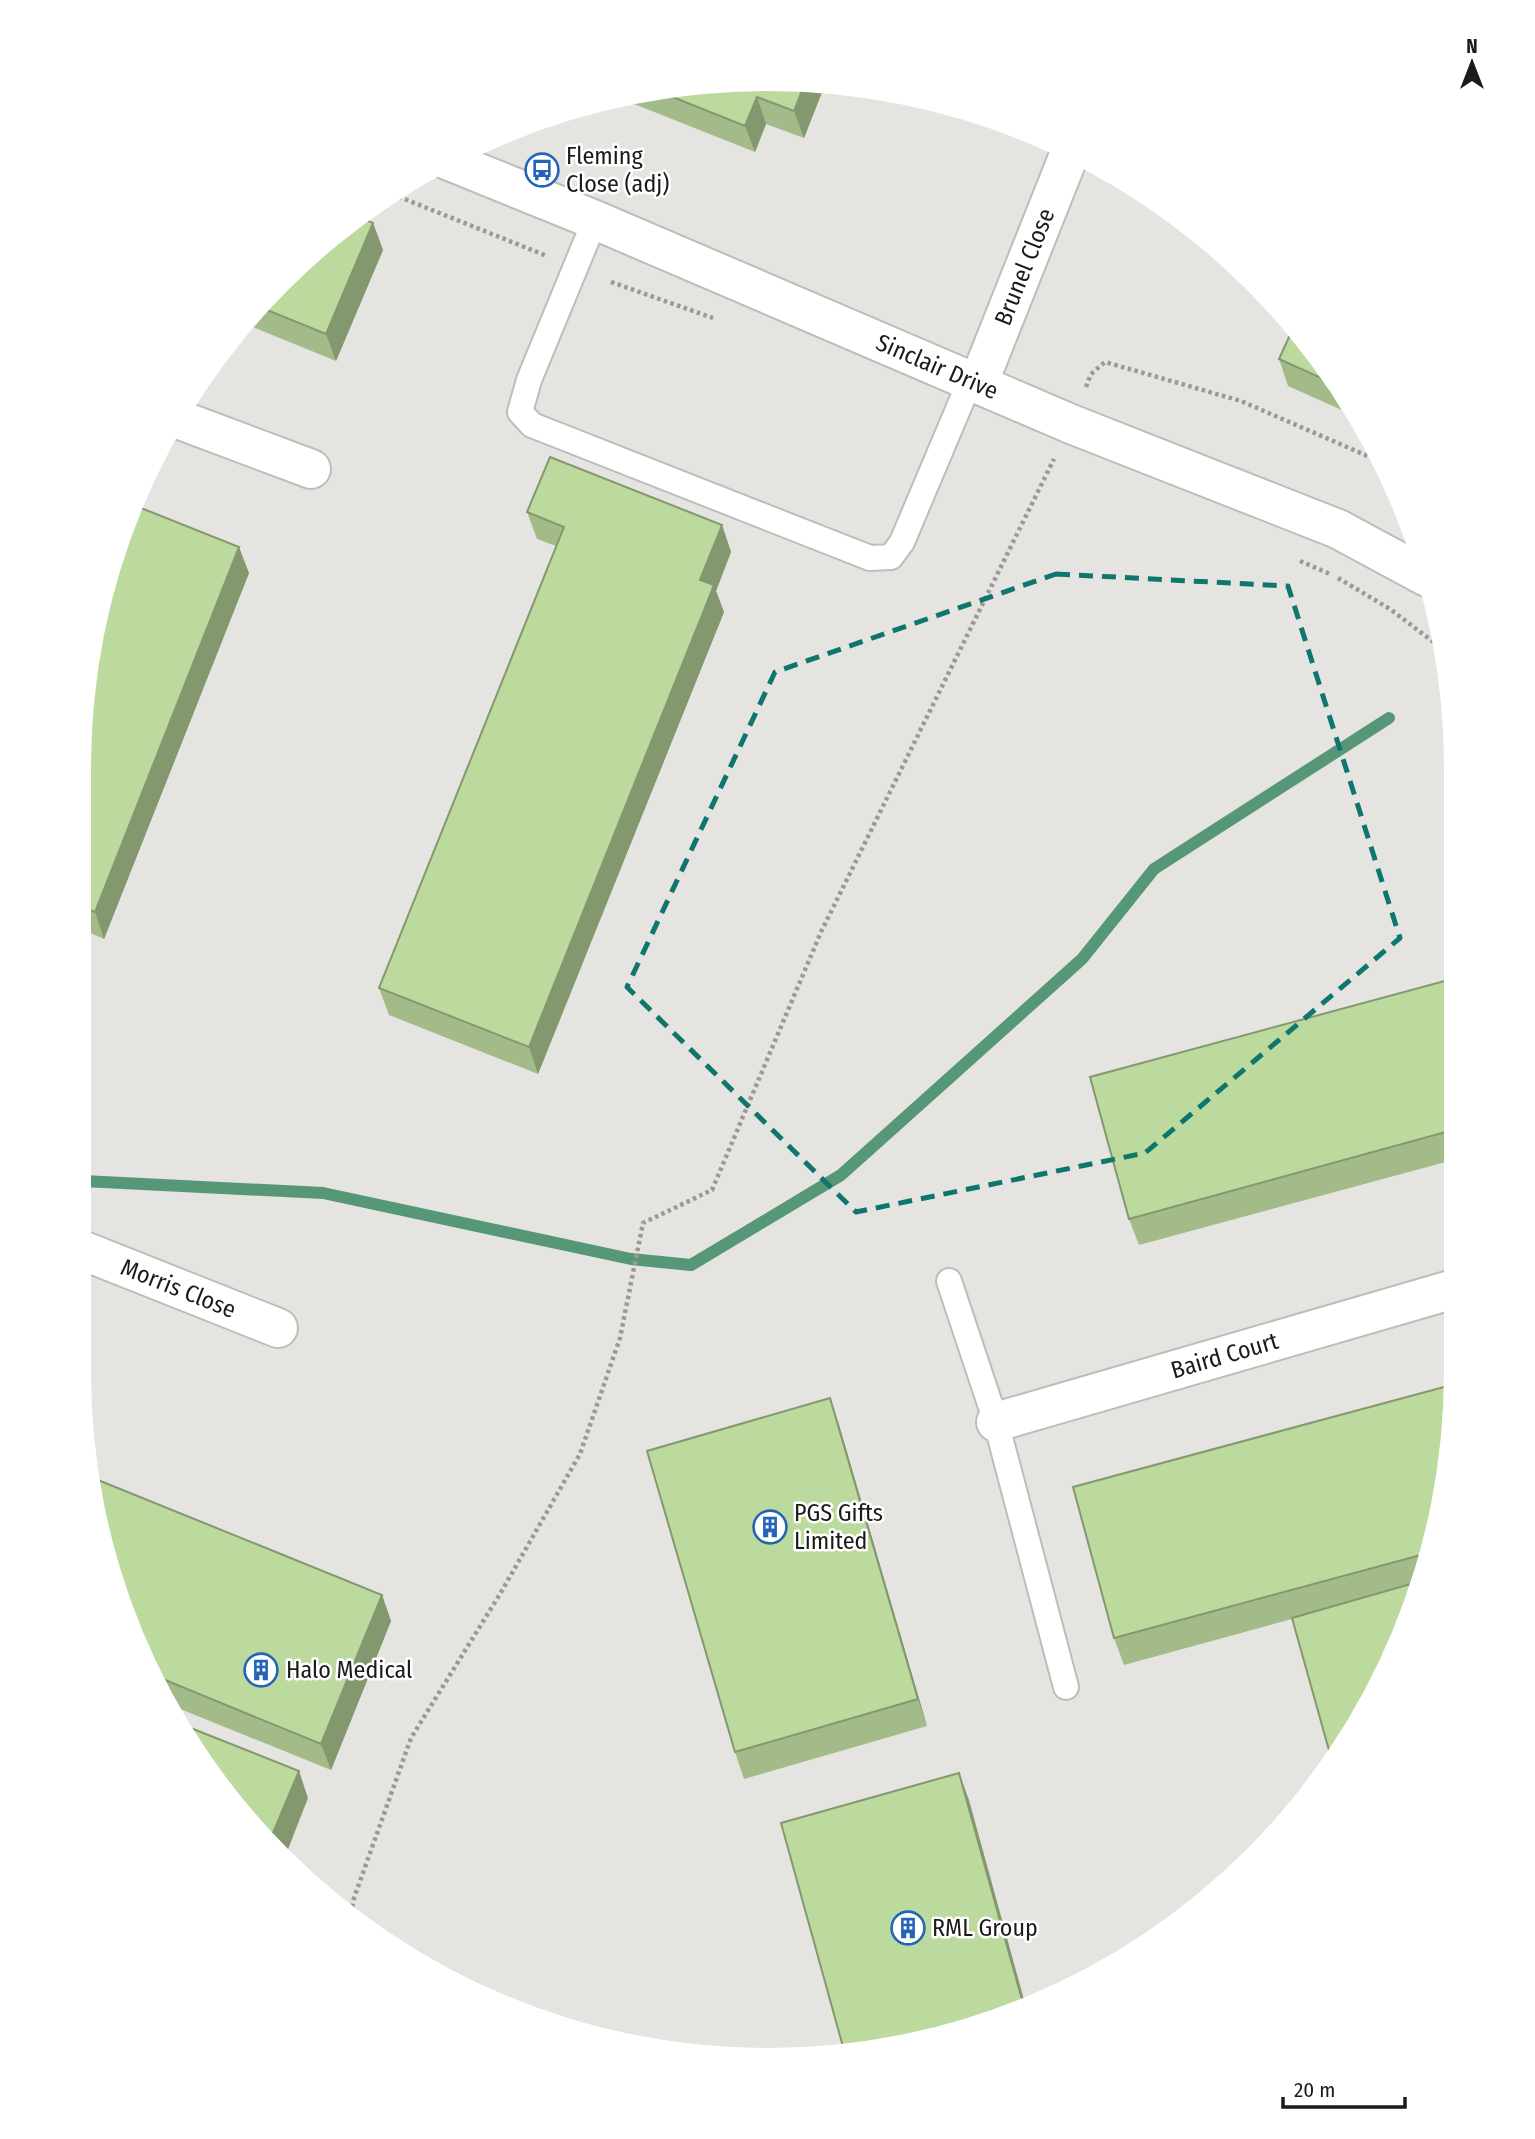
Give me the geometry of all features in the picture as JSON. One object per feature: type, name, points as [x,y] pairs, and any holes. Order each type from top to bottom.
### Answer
[{"type":"street","name":"Brunel Close","points":[[974,383],[1066,161]]},
{"type":"street","name":"Sinclair Drive","points":[[460,165],[595,220],[1071,424],[1338,528],[1414,570]]},
{"type":"street","points":[[186,422],[311,469]]},
{"type":"street","name":"Morris Close","points":[[91,1254],[278,1328]]},
{"type":"street","name":"Baird Court","points":[[996,1422],[1444,1292]]},
{"type":"lane","points":[[595,220],[529,380],[520,412],[532,425],[870,558],[891,557],[902,542],[974,383]]},
{"type":"lane","points":[[949,1281],[996,1422],[1066,1687]]},
{"type":"path","points":[[403,198],[548,257]]},
{"type":"path","points":[[353,1905],[411,1738],[500,1594],[580,1454],[620,1338],[643,1223],[712,1190],[821,933],[1071,424],[1091,374],[1105,362],[1241,401],[1368,456]]},
{"type":"highlighted area","points":[[1056,574],[1288,586],[1400,938],[1145,1153],[856,1212],[627,987],[775,672]]},
{"type":"building","points":[[723,92],[801,92],[794,111],[757,97],[745,126],[674,98]]},
{"type":"building","points":[[369,221],[373,223],[326,334],[269,311],[321,259]]},
{"type":"building","points":[[1289,337],[1319,377],[1279,359]]},
{"type":"building","points":[[550,457],[722,525],[700,580],[714,585],[529,1047],[379,988],[564,527],[527,512]]},
{"type":"building","points":[[142,508],[239,547],[95,912],[91,910],[91,768],[97,679],[114,592]]},
{"type":"building","points":[[1444,981],[1444,1132],[1129,1219],[1090,1077]]},
{"type":"building","points":[[1444,1387],[1438,1460],[1418,1556],[1114,1638],[1073,1487]]},
{"type":"building","points":[[830,1398],[918,1699],[735,1752],[647,1451]]},
{"type":"building","name":"Halo Medical","points":[[100,1481],[382,1595],[321,1744],[166,1680],[142,1630],[127,1589],[114,1547]]},
{"type":"building","points":[[1409,1584],[1374,1671],[1329,1749],[1292,1618]]},
{"type":"building","points":[[194,1729],[299,1771],[273,1833],[231,1783]]},
{"type":"building","name":"RML Group","points":[[959,1773],[1022,1999],[943,2025],[842,2044],[781,1823]]},
{"type":"waterway","points":[[91,1181],[323,1193],[631,1259],[691,1265],[841,1175],[1082,959],[1154,869],[1389,718]]},
{"type":"place","name":"Fleming Close (adj)","points":[[542,170]]},
{"type":"place","name":"PGS Gifts Limited","points":[[770,1527]]},
{"type":"place","name":"Halo Medical","points":[[261,1670]]},
{"type":"place","name":"RML Group","points":[[908,1928]]}]
